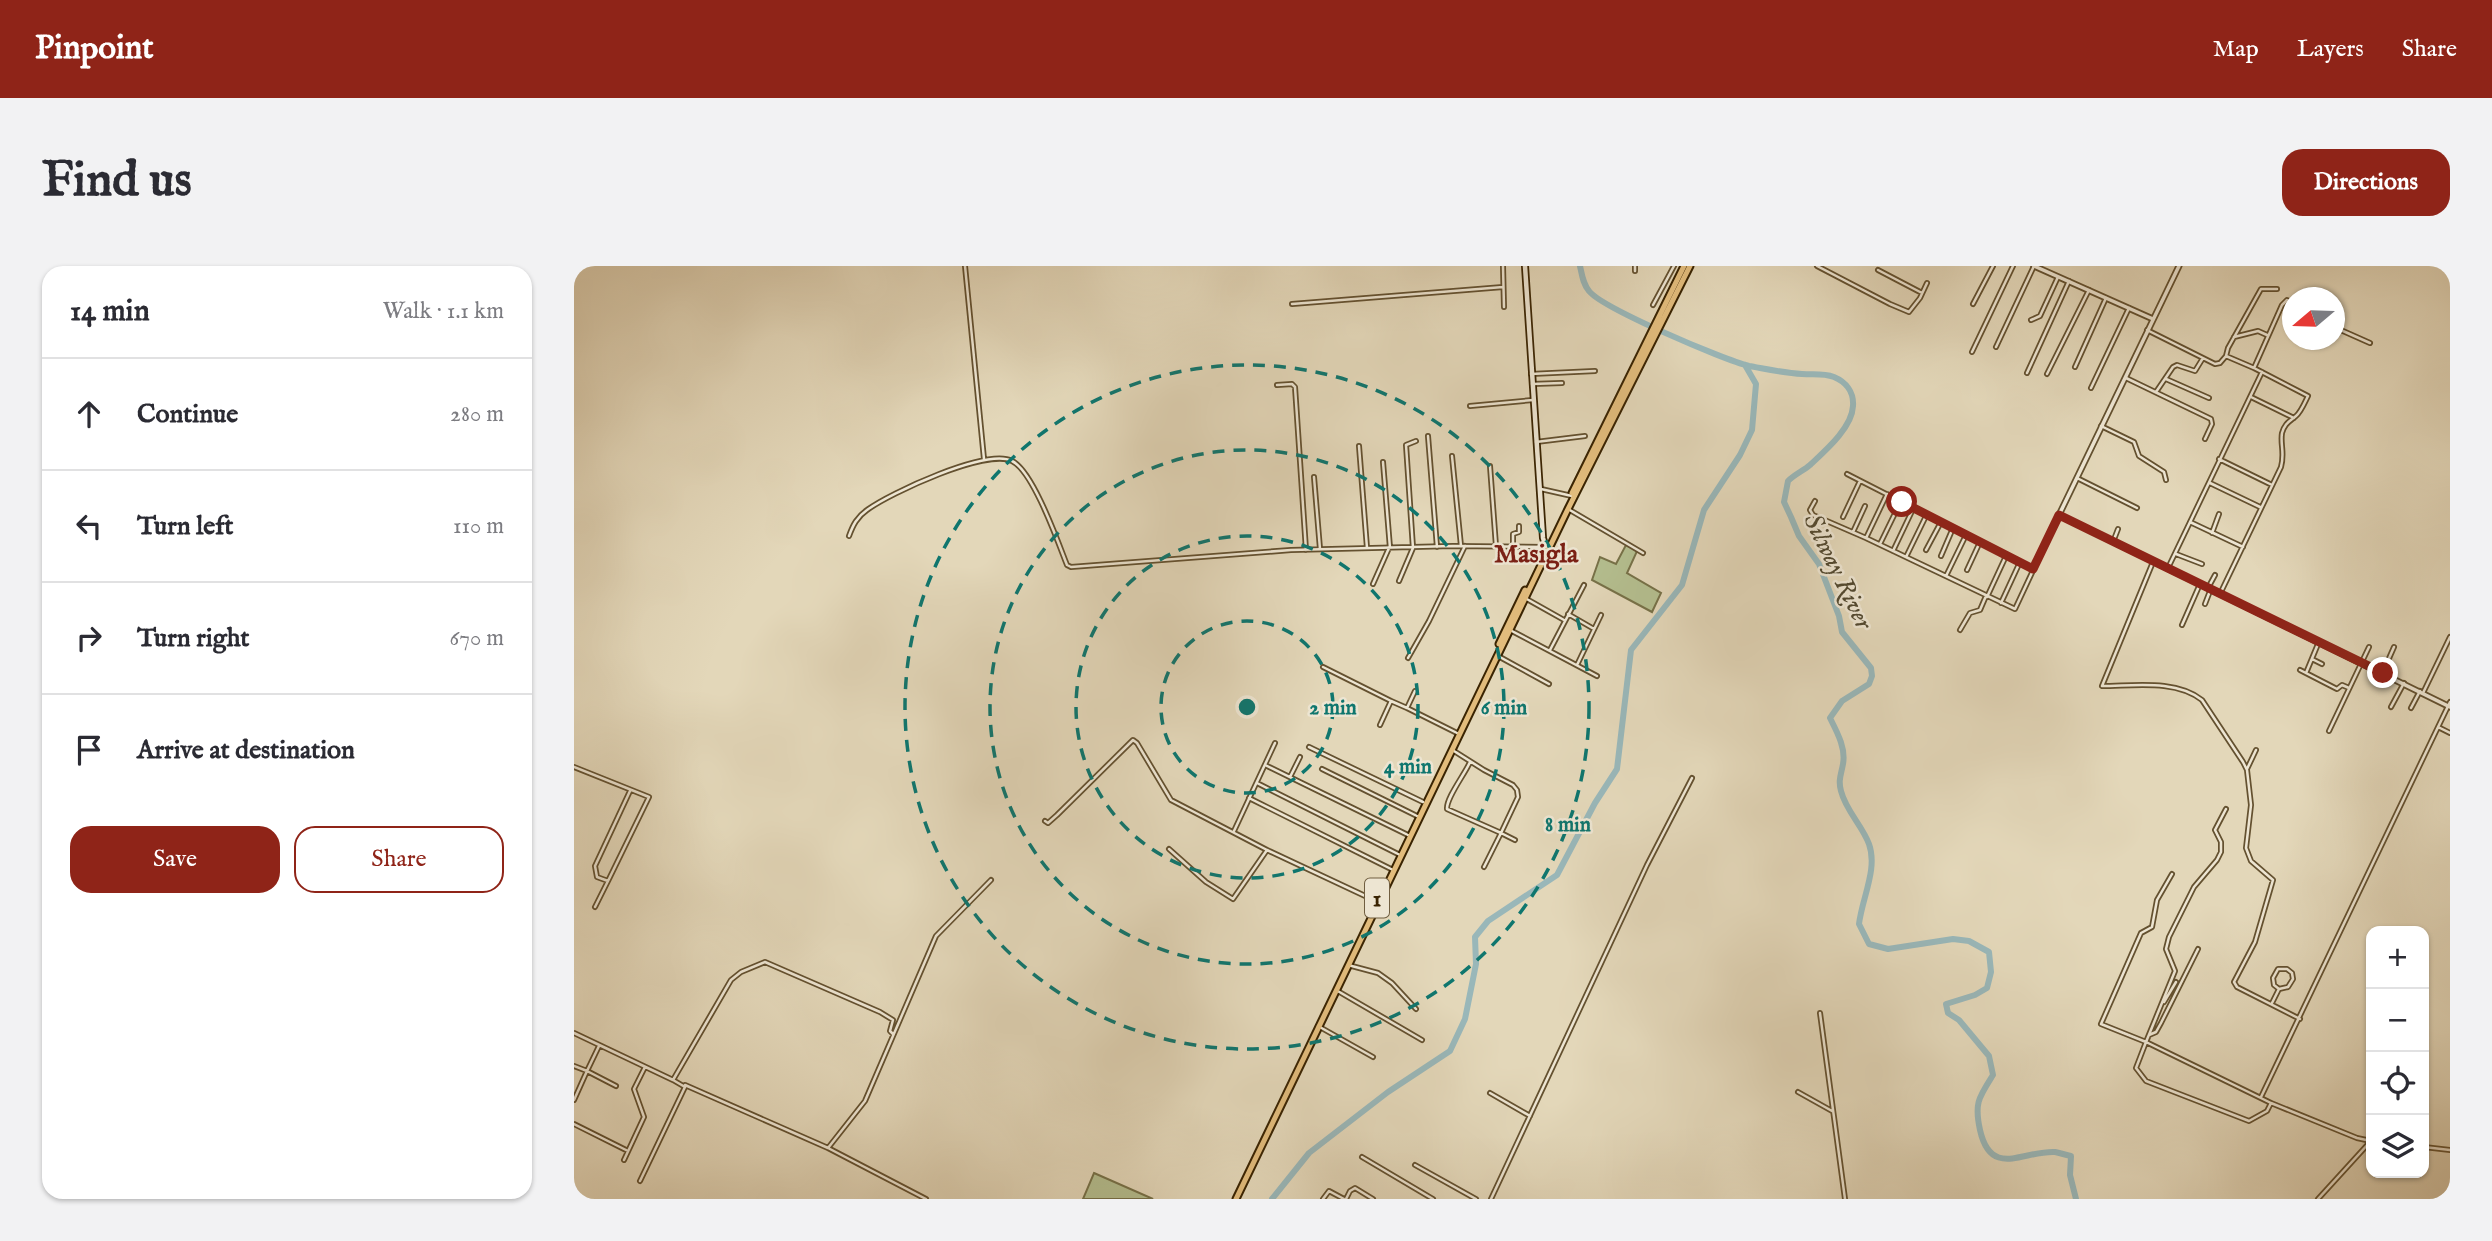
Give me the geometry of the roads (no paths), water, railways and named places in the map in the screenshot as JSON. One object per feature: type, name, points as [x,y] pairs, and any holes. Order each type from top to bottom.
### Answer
[{"type":"highway","name":"1","points":[[1662,319],[1684,266]]},
{"type":"highway","name":"1","points":[[1418,816],[1548,548],[1690,266]]},
{"type":"highway","name":"1","points":[[1234,1199],[1498,656],[1572,496],[1651,341]]},
{"type":"highway","name":"1","points":[[1234,1199],[1377,901]]},
{"type":"main road","points":[[1525,266],[1543,538],[1548,548]]},
{"type":"street","points":[[965,266],[984,459]]},
{"type":"street","points":[[1503,266],[1504,307]]},
{"type":"street","points":[[1653,305],[1674,266]]},
{"type":"street","points":[[1817,266],[1905,311],[1912,310],[1927,283]]},
{"type":"street","points":[[1973,304],[1993,266]]},
{"type":"street","points":[[1972,352],[2013,266]]},
{"type":"street","points":[[1996,347],[2034,266],[2153,319]]},
{"type":"street","points":[[1815,501],[1810,510],[1813,515],[1880,544],[2015,610],[2179,266]]},
{"type":"street","points":[[1878,270],[1923,293]]},
{"type":"street","points":[[2031,320],[2040,316],[2058,277]]},
{"type":"street","points":[[2027,373],[2069,281]]},
{"type":"street","points":[[1292,304],[1503,287]]},
{"type":"street","points":[[2147,330],[2215,364],[2220,363],[2261,289],[2277,289]]},
{"type":"street","points":[[2047,374],[2089,290]]},
{"type":"street","points":[[2075,366],[2106,298]]},
{"type":"street","points":[[2254,368],[2282,306]]},
{"type":"street","points":[[2091,388],[2129,308]]},
{"type":"street","points":[[2234,337],[2256,331],[2268,335]]},
{"type":"street","points":[[2345,332],[2370,344]]},
{"type":"street","points":[[2220,594],[2283,459],[2282,434],[2287,421],[2294,418],[2308,396],[2225,356]]},
{"type":"street","points":[[2156,392],[2174,366],[2196,370],[2204,357]]},
{"type":"street","points":[[1531,374],[1595,371]]},
{"type":"street","points":[[2168,569],[2262,372]]},
{"type":"street","points":[[2125,377],[2211,419],[2212,424],[2205,439]]},
{"type":"street","points":[[2166,379],[2209,398]]},
{"type":"street","points":[[1532,384],[1562,383]]},
{"type":"street","points":[[1277,385],[1292,384],[1294,387],[1306,550]]},
{"type":"street","points":[[2251,397],[2294,418]]},
{"type":"street","points":[[1470,406],[1533,400]]},
{"type":"street","points":[[2101,426],[2134,442],[2139,456],[2164,472],[2166,480]]},
{"type":"street","points":[[1428,436],[1437,547]]},
{"type":"street","points":[[1536,442],[1585,436]]},
{"type":"street","points":[[1399,580],[1413,548],[1406,445],[1416,441]]},
{"type":"street","points":[[1359,446],[1367,548]]},
{"type":"street","points":[[1408,658],[1429,621],[1463,546],[1452,456]]},
{"type":"street","points":[[849,536],[858,518],[870,507],[935,477],[984,459],[1003,458],[1018,465],[1037,492],[1067,565],[1072,567],[1204,555],[1320,549],[1463,546],[1548,548]]},
{"type":"street","points":[[2219,459],[2272,485]]},
{"type":"street","points":[[1373,584],[1390,548],[1383,462]]},
{"type":"street","points":[[1490,466],[1496,546]]},
{"type":"street","points":[[1847,474],[2033,569]]},
{"type":"street","points":[[1314,477],[1320,549]]},
{"type":"street","points":[[2076,478],[2137,508]]},
{"type":"street","points":[[1843,517],[1860,481]]},
{"type":"street","points":[[2210,482],[2261,507]]},
{"type":"street","points":[[1540,489],[1572,496]]},
{"type":"street","points":[[1866,538],[1887,494]]},
{"type":"street","points":[[1880,544],[1901,501]]},
{"type":"street","points":[[1853,532],[1865,506]]},
{"type":"street","points":[[1894,551],[1913,508]]},
{"type":"street","points":[[1568,509],[1643,553]]},
{"type":"street","points":[[2211,533],[2219,514]]},
{"type":"street","points":[[1906,557],[1926,515]]},
{"type":"street","points":[[2059,515],[2449,705],[2261,1097]]},
{"type":"street","points":[[1926,550],[1941,522]]},
{"type":"street","points":[[2190,522],[2243,547]]},
{"type":"street","points":[[1513,546],[1513,534],[1519,532],[1519,526]]},
{"type":"street","points":[[1941,556],[1953,528]]},
{"type":"street","points":[[2113,542],[2119,529]]},
{"type":"street","points":[[1946,576],[1966,535]]},
{"type":"street","points":[[1967,570],[1980,542]]},
{"type":"street","points":[[2175,553],[2202,565]]},
{"type":"street","points":[[1960,630],[1970,613],[1980,610],[2006,556]]},
{"type":"street","points":[[2001,603],[2020,562]]},
{"type":"street","points":[[2153,562],[2102,687],[2174,687],[2197,696],[2247,770],[2251,817],[2246,848],[2251,861],[2273,880],[2255,942],[2234,982],[2237,987],[2300,1019]]},
{"type":"street","points":[[2205,604],[2215,575]]},
{"type":"street","points":[[2182,625],[2200,584]]},
{"type":"street","points":[[1550,652],[1584,585]]},
{"type":"street","points":[[1525,598],[1564,620]]},
{"type":"street","points":[[1568,614],[1594,629]]},
{"type":"street","points":[[1577,665],[1601,615]]},
{"type":"street","points":[[1510,630],[1597,676]]},
{"type":"street","points":[[2411,708],[2450,637]]},
{"type":"street","points":[[2306,673],[2319,642]]},
{"type":"street","points":[[2329,732],[2368,647]]},
{"type":"street","points":[[2383,673],[2394,647]]},
{"type":"street","points":[[1498,656],[1549,684]]},
{"type":"street","points":[[2312,659],[2322,664]]},
{"type":"street","points":[[1323,667],[1457,733]]},
{"type":"street","points":[[2300,670],[2337,690],[2342,685],[2349,688]]},
{"type":"street","points":[[2391,707],[2404,683]]},
{"type":"street","points":[[1407,708],[1415,691]]},
{"type":"street","points":[[1380,724],[1391,701]]},
{"type":"street","points":[[2438,727],[2450,733]]},
{"type":"street","points":[[1045,821],[1048,823],[1058,814],[1133,740],[1171,800],[1267,850],[1377,901]]},
{"type":"street","points":[[1234,831],[1275,743]]},
{"type":"street","points":[[1309,747],[1423,802]]},
{"type":"street","points":[[1451,750],[1513,785],[1517,790],[1518,797],[1484,867]]},
{"type":"street","points":[[2247,770],[2256,750]]},
{"type":"street","points":[[1290,777],[1300,757]]},
{"type":"street","points":[[1470,762],[1448,800],[1447,809],[1515,840]]},
{"type":"street","points":[[1265,765],[1409,835]]},
{"type":"street","points":[[574,767],[649,797],[595,908]]},
{"type":"street","points":[[1322,769],[1418,816]]},
{"type":"street","points":[[1492,1199],[1647,865],[1692,778]]},
{"type":"street","points":[[1256,783],[1400,855]]},
{"type":"street","points":[[607,881],[597,877],[594,866],[630,791]]},
{"type":"street","points":[[1249,798],[1392,870]]},
{"type":"street","points":[[2227,808],[2215,830],[2222,844],[2221,852],[2194,887],[2169,937],[2166,949],[2175,971],[2136,1068],[2146,1081],[2249,1121],[2264,1113],[2272,1102]]},
{"type":"street","points":[[1169,849],[1206,883],[1233,899],[1267,850]]},
{"type":"street","points":[[2172,874],[2157,900],[2152,927],[2141,933],[2101,1024],[2146,1042],[2272,1102],[2366,1140]]},
{"type":"street","points":[[828,1148],[865,1101],[936,936],[991,880]]},
{"type":"street","points":[[2149,1035],[2156,1032],[2199,949]]},
{"type":"street","points":[[673,1080],[731,980],[762,962],[784,969],[880,1012],[892,1019],[890,1031],[893,1034]]},
{"type":"street","points":[[1348,965],[1378,973],[1392,983],[1416,1009]]},
{"type":"street","points":[[2278,969],[2287,969],[2292,973],[2293,979],[2288,987],[2279,989],[2274,985],[2273,978],[2278,969]]},
{"type":"street","points":[[2162,1004],[2176,982]]},
{"type":"street","points":[[2272,1003],[2279,989]]},
{"type":"street","points":[[1336,990],[1422,1040]]},
{"type":"street","points":[[2157,1017],[2167,1010]]},
{"type":"street","points":[[1820,1013],[1845,1199]]},
{"type":"street","points":[[1318,1026],[1373,1057]]},
{"type":"street","points":[[574,1033],[828,1148],[926,1199]]},
{"type":"street","points":[[574,1100],[599,1045]]},
{"type":"street","points":[[574,1066],[616,1086]]},
{"type":"street","points":[[624,1160],[644,1117],[634,1089],[645,1067]]},
{"type":"street","points":[[640,1181],[685,1085]]},
{"type":"street","points":[[1798,1092],[1833,1111]]},
{"type":"street","points":[[1490,1093],[1530,1116]]},
{"type":"street","points":[[574,1124],[628,1151]]},
{"type":"street","points":[[2318,1199],[2366,1146]]},
{"type":"street","points":[[2429,1148],[2450,1150]]},
{"type":"street","points":[[1362,1157],[1433,1199]]},
{"type":"street","points":[[1415,1165],[1476,1199]]},
{"type":"street","points":[[1323,1199],[1330,1191],[1345,1199],[1355,1188],[1373,1199]]},
{"type":"waterway","name":"Silway River","points":[[1580,266],[1585,285],[1599,299],[1664,333],[1749,366],[1834,377],[1851,392],[1853,406],[1848,423],[1823,453],[1788,481],[1784,502],[1799,536],[1819,564],[1839,616],[1842,632],[1871,668],[1869,684],[1842,701],[1830,718],[1843,752],[1841,791],[1846,805],[1866,837],[1871,854],[1871,873],[1859,924],[1869,944],[1888,949],[1953,939],[1969,941],[1989,952],[1991,972],[1987,988],[1975,995],[1946,1004],[1948,1013],[1959,1020],[1989,1056],[1993,1075],[1981,1095],[1978,1107],[1980,1130],[1985,1145],[1992,1154],[2000,1158],[2010,1159],[2043,1152],[2071,1156],[2070,1175],[2076,1199]]},
{"type":"waterway","points":[[1272,1199],[1309,1153],[1388,1092],[1450,1051],[1465,1019],[1476,964],[1475,937],[1488,921],[1557,875],[1595,803],[1617,769],[1631,650],[1682,585],[1704,510],[1740,455],[1752,430],[1756,384],[1745,365]]},
{"type":"district","name":"Masigla","points":[[1536,553]]}]
